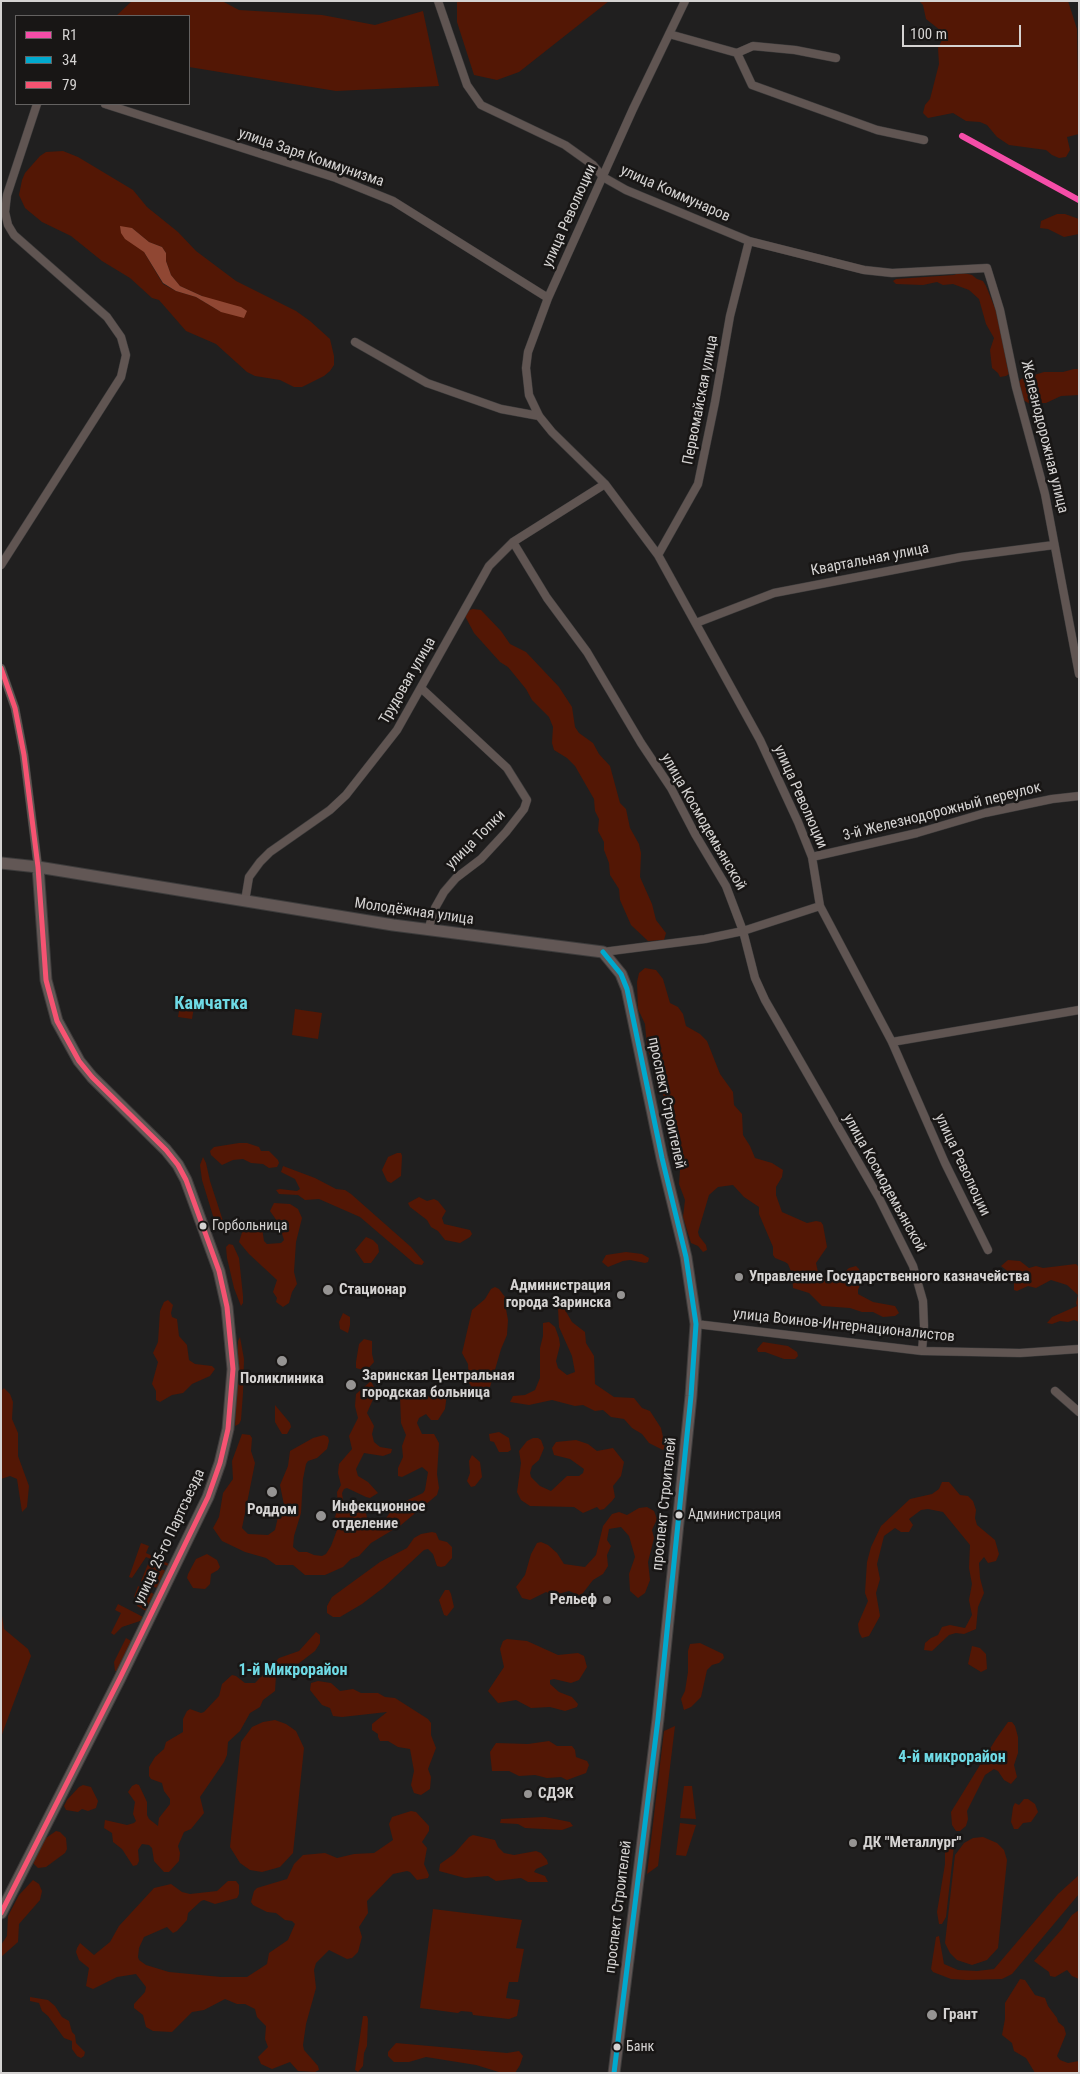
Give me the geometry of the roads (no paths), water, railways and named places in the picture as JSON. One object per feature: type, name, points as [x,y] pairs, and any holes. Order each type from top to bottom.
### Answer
[{"type":"street","name":"улица Коммунаров","points":[[438,1],[467,85],[481,105],[565,145],[593,165],[603,177],[626,190],[749,241],[874,271],[892,273],[987,268]]},
{"type":"street","name":"улица Революции","points":[[685,1],[532,336],[526,368],[529,394],[539,416],[552,432],[606,484],[658,555],[760,740],[812,857],[820,906],[892,1042],[944,1163],[988,1250]]},
{"type":"street","points":[[669,34],[737,53],[753,46],[795,50],[836,58]]},
{"type":"street","points":[[737,53],[752,85],[877,130],[924,140]]},
{"type":"street","points":[[1,565],[120,377],[126,355],[120,337],[107,317],[14,235],[8,225],[5,212],[6,195],[37,105]]},
{"type":"street","name":"улица Заря Коммунизма","points":[[107,105],[336,178],[393,201],[548,298]]},
{"type":"street","name":"Первомайская улица","points":[[658,555],[698,484],[730,316],[749,241]]},
{"type":"street","name":"Железнодорожная улица","points":[[987,268],[1006,335],[1016,386],[1038,465],[1079,674]]},
{"type":"street","points":[[355,342],[427,384],[501,409],[539,416]]},
{"type":"street","name":"Трудовая улица","points":[[245,901],[249,877],[260,862],[270,852],[330,810],[346,794],[397,730],[489,566],[513,542],[606,484]]},
{"type":"street","name":"улица Космодемьянской","points":[[513,542],[547,598],[588,652],[641,743],[672,788],[695,834],[726,886],[743,930],[755,978],[765,1000],[879,1198],[913,1266],[923,1301],[922,1351]]},
{"type":"street","name":"Квартальная улица","points":[[696,623],[774,593],[960,557],[1054,545]]},
{"type":"street","points":[[1,668],[17,718],[24,755],[38,867]]},
{"type":"street","name":"улица Топки","points":[[421,688],[507,768],[527,800],[524,809],[506,832],[481,859],[456,878],[444,892],[435,908],[428,930]]},
{"type":"street","name":"3-й Железнодорожный переулок","points":[[812,857],[925,831],[985,813],[1052,799],[1079,796]]},
{"type":"street","name":"Молодёжная улица","points":[[1,863],[38,867],[428,930],[602,952],[696,940],[743,930],[820,906]]},
{"type":"street","name":"улица 25-го Партсъезда","points":[[1,1913],[123,1672],[208,1497],[220,1463],[228,1429],[233,1369],[227,1307],[219,1271],[186,1180],[166,1150],[86,1069],[68,1044],[57,1021],[46,980],[38,867]]},
{"type":"street","name":"проспект Строителей","points":[[602,952],[621,974],[627,989],[662,1158],[686,1257],[696,1324],[658,1720],[614,2073]]},
{"type":"street","points":[[892,1042],[1079,1010]]},
{"type":"street","name":"улица Воинов-Интернационалистов","points":[[696,1324],[922,1351],[1020,1353],[1079,1348]]},
{"type":"street","points":[[1055,1391],[1079,1412]]},
{"type":"place","name":"Горбольница","points":[[203,1226]]},
{"type":"place","name":"Управление Государственного казначейства","points":[[739,1277]]},
{"type":"place","name":"Стационар","points":[[328,1290]]},
{"type":"place","name":"Администрация города Заринска","points":[[621,1295]]},
{"type":"place","name":"Поликлиника","points":[[282,1361]]},
{"type":"place","name":"Заринская Центральная городская больница","points":[[351,1385]]},
{"type":"place","name":"Роддом","points":[[272,1492]]},
{"type":"place","name":"Администрация","points":[[679,1515]]},
{"type":"place","name":"Инфекционное отделение","points":[[321,1516]]},
{"type":"place","name":"Рельеф","points":[[607,1600]]},
{"type":"place","name":"СДЭК","points":[[528,1794]]},
{"type":"place","name":"ДК \"Металлург\"","points":[[853,1843]]},
{"type":"place","name":"Грант","points":[[932,2015]]},
{"type":"place","name":"Банк","points":[[617,2047]]},
{"type":"district","name":"Камчатка","points":[[211,1004]]},
{"type":"district","name":"1-й Микрорайон","points":[[293,1671]]},
{"type":"district","name":"4-й микрорайон","points":[[952,1758]]}]
